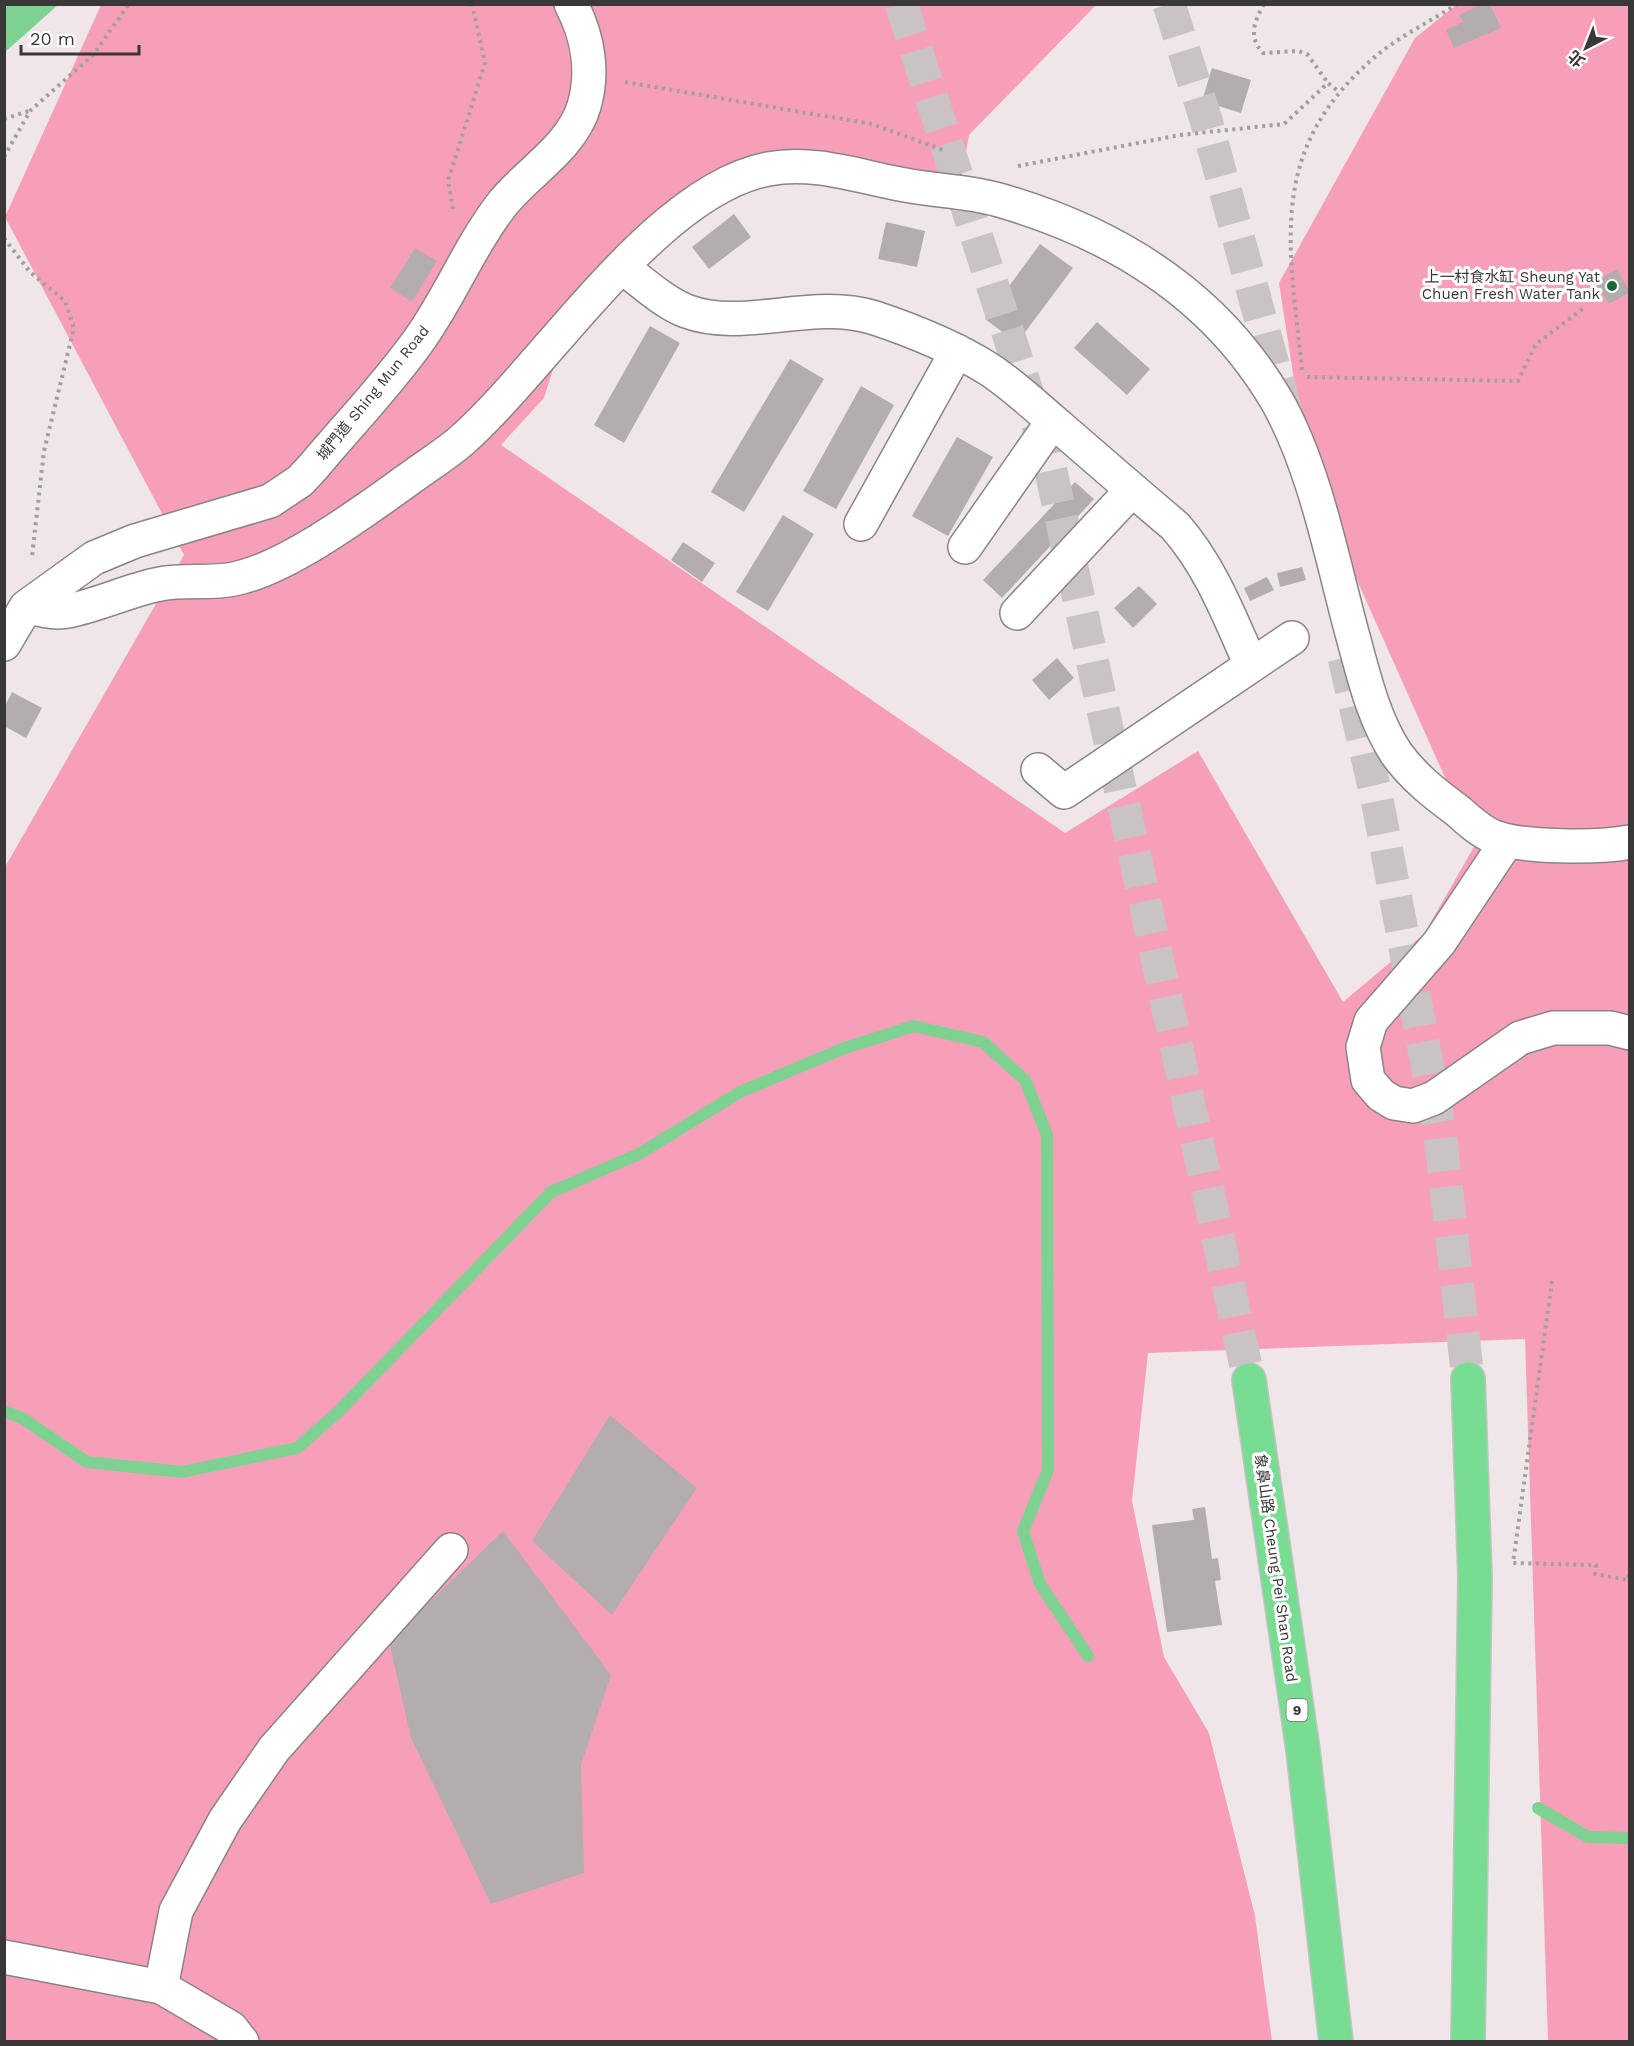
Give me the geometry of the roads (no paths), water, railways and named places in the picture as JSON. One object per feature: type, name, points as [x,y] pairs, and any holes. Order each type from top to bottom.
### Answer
[{"type":"highway","points":[[1468,1379],[1475,1578],[1468,2042]]},
{"type":"highway","name":"象鼻山路 Cheung Pei Shan Road","points":[[1248,1380],[1302,1750],[1336,2042]]},
{"type":"lane","name":"城門道 Shing Mun Road","points":[[4,644],[26,607],[94,558],[153,535],[253,508],[285,492],[300,481],[419,340],[501,205],[566,138],[584,108],[589,75],[586,43],[572,4]]},
{"type":"lane","points":[[26,607],[63,613],[161,584],[234,579],[272,566],[351,521],[458,443],[491,411],[622,267],[682,213],[735,179],[764,169],[796,165],[831,169],[902,185],[992,197],[1050,215],[1143,260],[1188,296],[1236,344],[1278,402],[1316,497],[1361,666],[1379,718],[1395,751],[1419,782],[1488,835],[1507,841],[1570,845],[1616,845],[1629,842]]},
{"type":"lane","points":[[622,267],[684,310],[708,317],[733,318],[817,310],[846,312],[873,318],[957,351],[988,369],[1053,421],[1175,526],[1194,548],[1209,571],[1251,665]]},
{"type":"lane","points":[[861,524],[957,351]]},
{"type":"lane","points":[[965,546],[1053,421]]},
{"type":"lane","points":[[1017,613],[1132,490]]},
{"type":"lane","points":[[1038,770],[1064,792],[1292,638]]},
{"type":"lane","points":[[1507,841],[1438,943],[1371,1021],[1363,1047],[1368,1080],[1381,1095],[1394,1103],[1413,1106],[1434,1098],[1520,1038],[1553,1028],[1610,1028],[1629,1033]]},
{"type":"lane","points":[[161,1987],[176,1911],[225,1820],[274,1749],[452,1550]]},
{"type":"lane","points":[[4,1957],[161,1987],[231,2028],[242,2042]]},
{"type":"waterway","points":[[4,1411],[22,1418],[87,1462],[182,1472],[297,1448],[337,1413],[551,1192],[639,1154],[740,1092],[842,1049],[914,1026],[983,1042],[1025,1080],[1047,1135],[1048,1470],[1023,1531],[1040,1584],[1088,1656]]},
{"type":"waterway","points":[[1538,1808],[1588,1837],[1630,1838]]},
{"type":"tunnel","points":[[901,4],[1047,453],[1249,1380]]},
{"type":"tunnel","points":[[1169,4],[1206,120],[1286,412]]},
{"type":"tunnel","points":[[1344,658],[1377,799],[1440,1133],[1468,1379]]},
{"type":"place","name":"上一村食水缸 Sheung Yat Chuen Fresh Water Tank","points":[[1612,286]]}]
